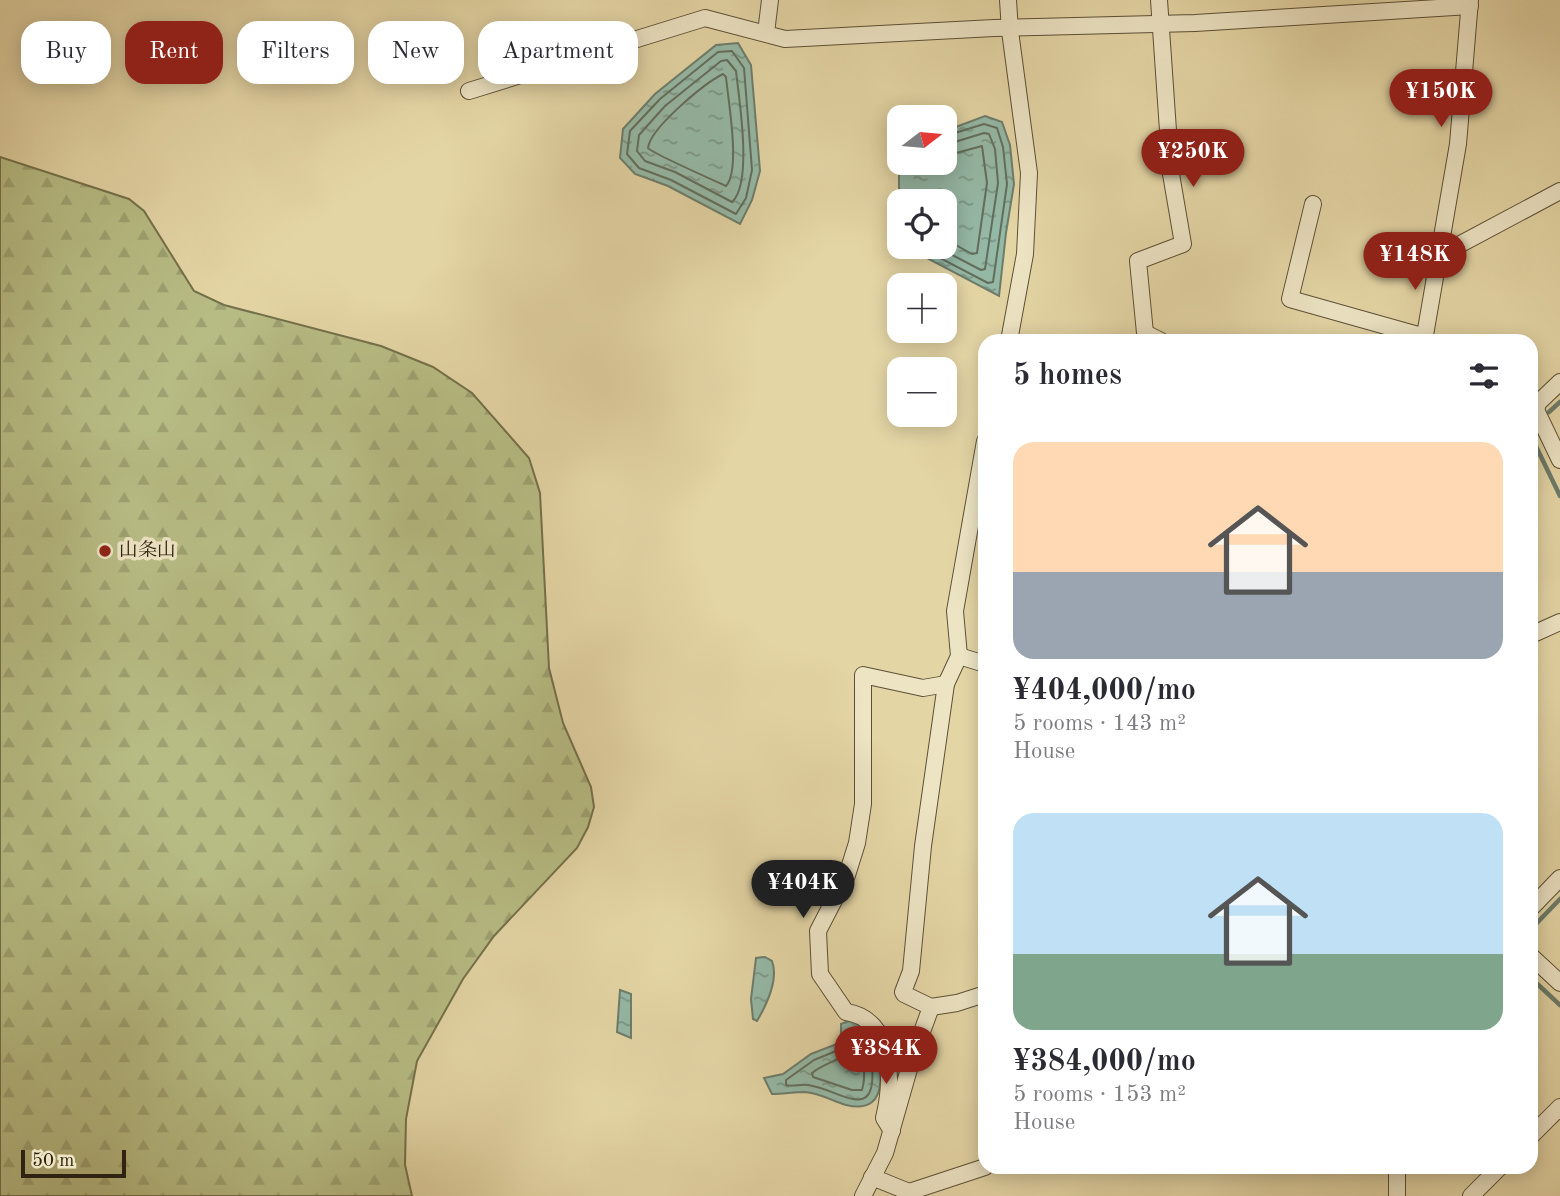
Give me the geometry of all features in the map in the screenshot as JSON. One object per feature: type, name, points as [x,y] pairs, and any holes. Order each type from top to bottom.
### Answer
[{"type":"street","points":[[766,33],[771,0]]},
{"type":"street","points":[[1009,0],[1010,28],[1030,173],[1025,254],[1010,334]]},
{"type":"street","points":[[1147,334],[1138,261],[1182,244],[1171,174],[1159,0]]},
{"type":"street","points":[[469,91],[705,18],[785,39],[1161,23],[1470,3],[1458,144],[1425,334]]},
{"type":"street","points":[[1440,255],[1560,191]]},
{"type":"street","points":[[1313,204],[1290,299],[1407,334]]},
{"type":"street","points":[[1538,403],[1560,382]]},
{"type":"street","points":[[1538,419],[1560,460]]},
{"type":"street","points":[[978,493],[955,611],[959,656],[946,684],[923,846],[911,971],[903,992],[931,1007],[978,996]]},
{"type":"street","points":[[1538,632],[1560,622]]},
{"type":"street","points":[[959,656],[978,662]]},
{"type":"street","points":[[892,1131],[884,1118],[890,1093],[887,1055],[881,1037],[873,1024],[860,1014],[846,1012],[820,974],[818,931],[847,875],[863,804],[863,675],[923,688],[946,684]]},
{"type":"street","points":[[1538,901],[1560,878]]},
{"type":"street","points":[[1538,963],[1560,983]]},
{"type":"street","points":[[863,1196],[885,1153],[911,1062],[931,1007]]},
{"type":"street","points":[[1538,1129],[1560,1107]]},
{"type":"street","points":[[872,1177],[909,1192],[978,1169]]},
{"type":"street","points":[[1397,1174],[1397,1196]]},
{"type":"street","points":[[1471,1196],[1493,1174]]},
{"type":"green space","points":[[0,157],[129,199],[144,211],[194,291],[224,305],[381,346],[433,367],[472,393],[529,458],[540,493],[549,668],[563,723],[591,787],[594,807],[588,827],[577,848],[494,936],[463,979],[417,1061],[406,1119],[405,1165],[412,1196],[0,1196]]},
{"type":"water","points":[[738,43],[751,65],[760,171],[752,200],[740,224],[668,186],[635,174],[620,158],[623,129],[655,94],[716,45]]},
{"type":"water","points":[[985,116],[1002,122],[1010,145],[1014,184],[999,296],[929,259],[957,259],[957,189],[899,189],[899,175],[957,175],[957,126]]},
{"type":"water","points":[[765,957],[772,961],[773,984],[757,1021],[753,1019],[751,999],[756,958]]},
{"type":"water","points":[[620,990],[631,994],[631,1038],[617,1032]]},
{"type":"water","points":[[853,1019],[872,1029],[875,1041],[880,1082],[878,1093],[872,1102],[862,1106],[846,1105],[810,1093],[772,1094],[764,1078],[783,1074],[811,1054],[837,1044],[841,1036],[841,1024]]},
{"type":"waterway","points":[[1549,412],[1560,402]]},
{"type":"waterway","points":[[1538,450],[1560,496]]},
{"type":"waterway","points":[[1538,922],[1560,899]]},
{"type":"waterway","points":[[1538,985],[1560,1005]]},
{"type":"place","name":"山条山","points":[[105,551]]}]
